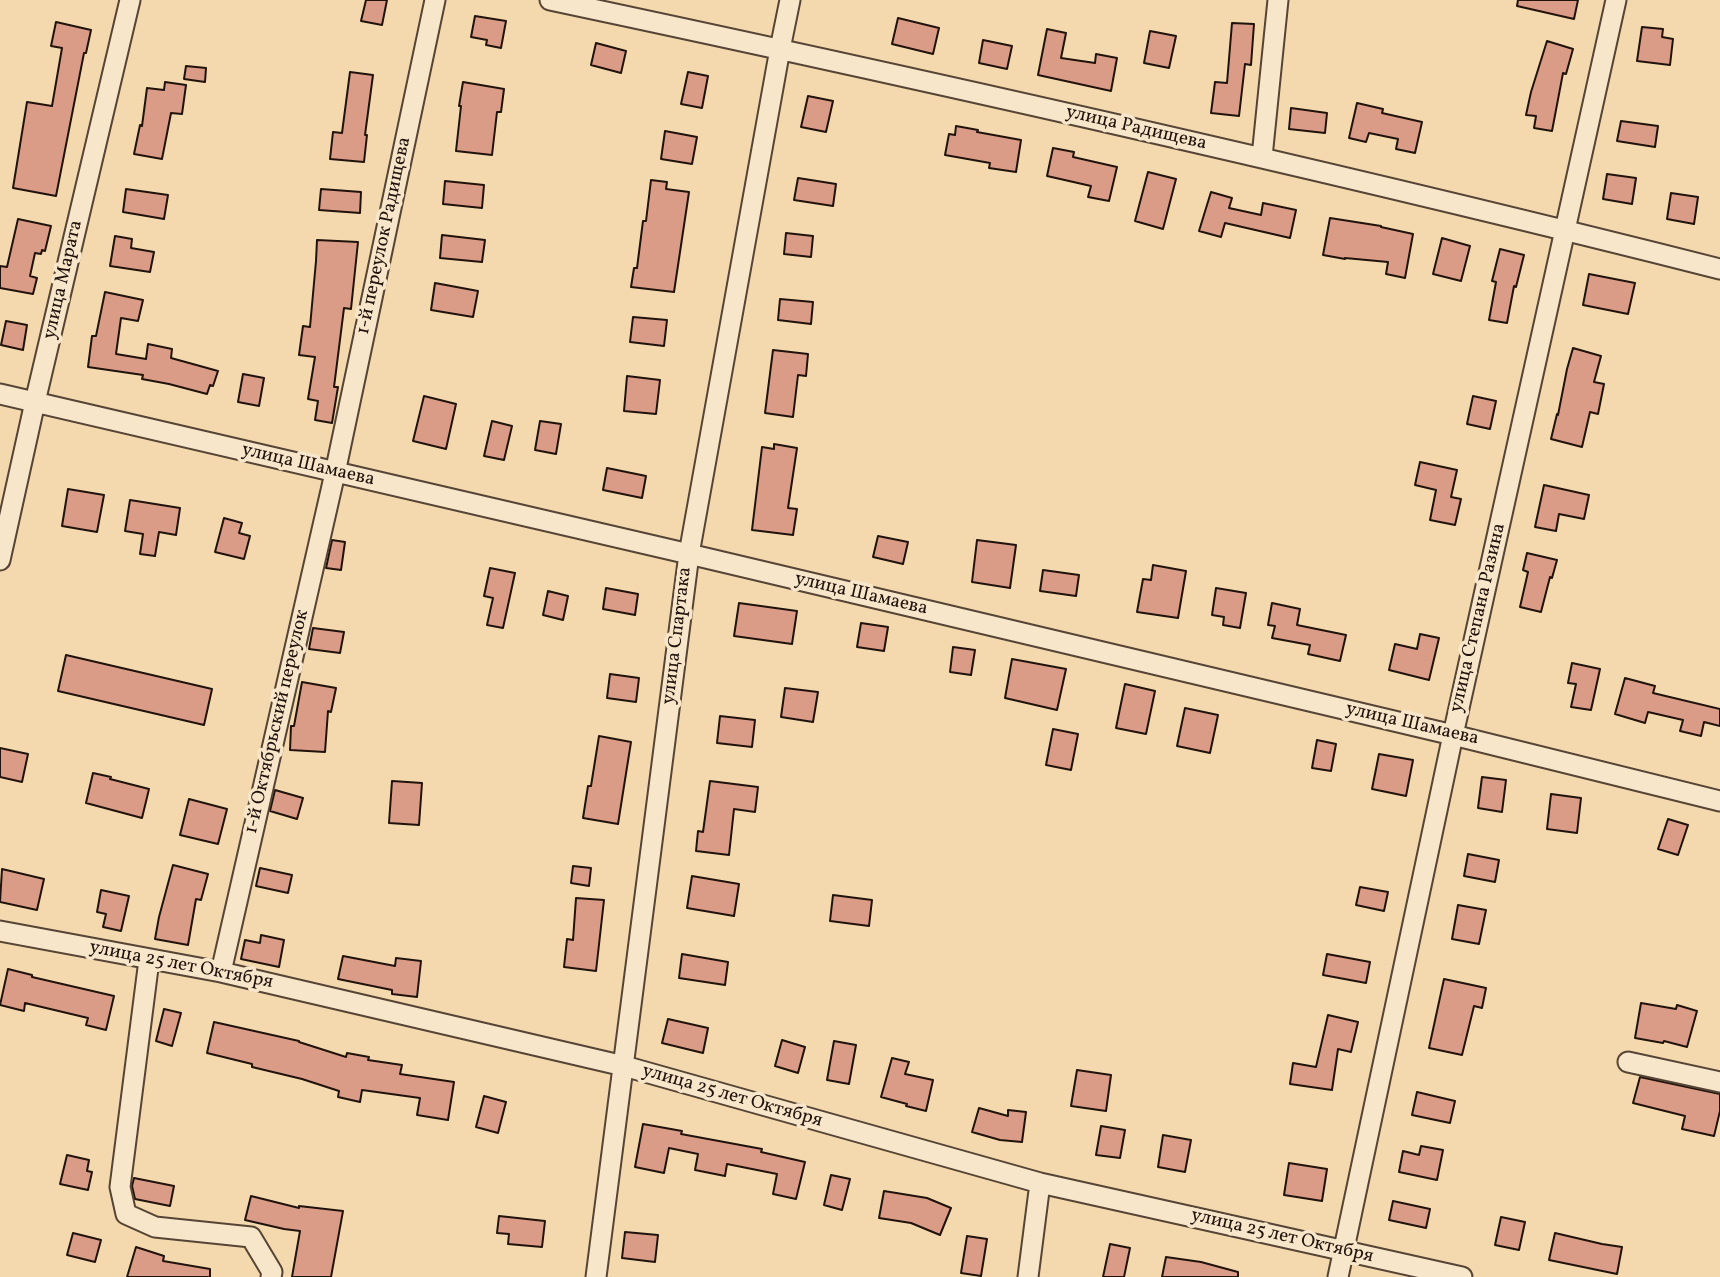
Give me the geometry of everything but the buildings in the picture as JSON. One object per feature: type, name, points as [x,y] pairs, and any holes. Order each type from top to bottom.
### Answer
[{"type":"street","name":"улица Марата","points":[[0,560],[130,0]]},
{"type":"street","name":"1-й переулок Радищева","points":[[335,472],[435,0]]},
{"type":"street","name":"улица Радищева","points":[[550,0],[1262,157],[1720,269]]},
{"type":"street","name":"улица Спартака","points":[[596,1277],[689,554],[790,0]]},
{"type":"street","points":[[1262,157],[1278,0]]},
{"type":"street","name":"улица Степана Разина","points":[[1338,1277],[1453,735],[1616,0]]},
{"type":"street","name":"улица Шамаева","points":[[0,394],[689,554],[1720,801]]},
{"type":"street","name":"1-й Октябрьский переулок","points":[[221,972],[335,472]]},
{"type":"street","name":"улица 25 лет Октября","points":[[0,931],[221,972],[624,1066],[1040,1183],[1462,1277]]},
{"type":"street","points":[[149,960],[120,1187],[126,1214],[155,1227],[251,1237],[272,1272],[271,1277]]},
{"type":"street","points":[[1628,1062],[1720,1082]]},
{"type":"street","points":[[1028,1277],[1040,1183]]}]
